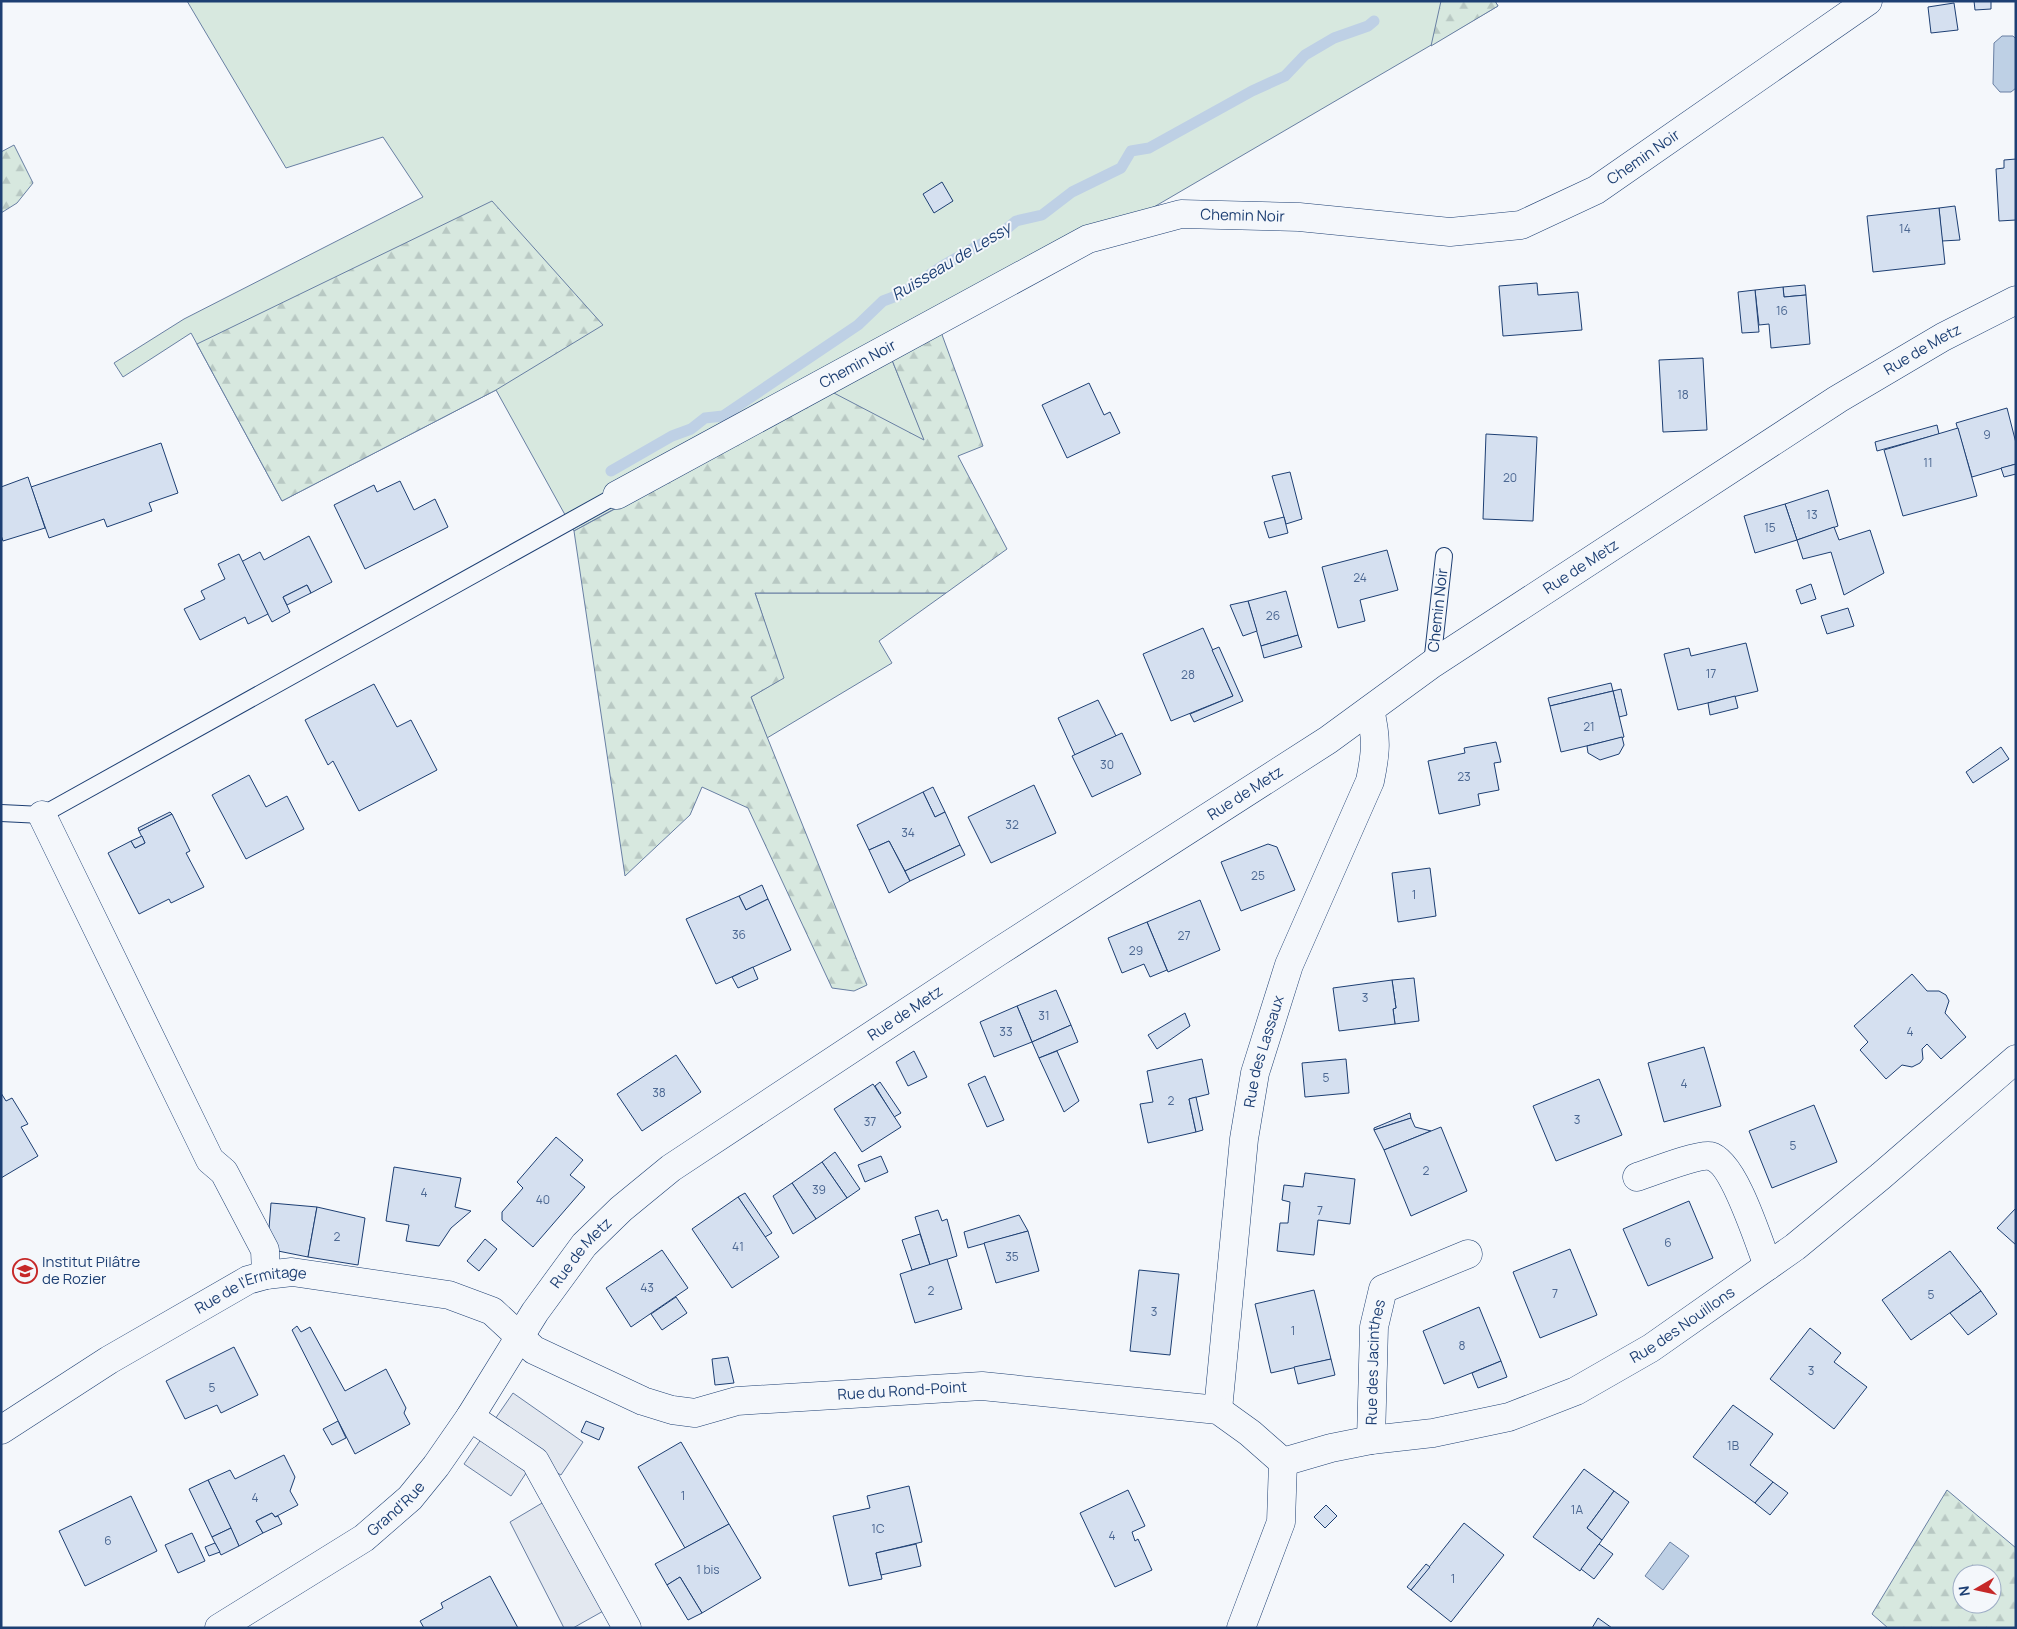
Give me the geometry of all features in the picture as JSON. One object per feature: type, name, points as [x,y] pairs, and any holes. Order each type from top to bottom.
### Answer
[{"type":"street","name":"Chemin Noir","points":[[616,495],[1088,239],[1181,214],[1299,217],[1450,232],[1521,225],[1596,190],[1868,1]]},
{"type":"street","name":"Rue de Metz","points":[[520,1337],[548,1294],[584,1245],[621,1209],[671,1168],[965,973],[1328,740],[1432,664],[1838,399],[1943,337],[2016,300]]},
{"type":"street","name":"Rue des Lassaux","points":[[1218,1410],[1244,1139],[1255,1073],[1289,965],[1370,781],[1376,754],[1375,731],[1370,710]]},
{"type":"street","points":[[42,815],[210,1160],[224,1172],[265,1250],[252,1274]]},
{"type":"street","name":"Rue des Nouillons","points":[[1283,1462],[1331,1448],[1371,1440],[1433,1433],[1509,1417],[1576,1391],[1651,1348],[1795,1247],[1882,1176],[2016,1060]]},
{"type":"street","points":[[1637,1177],[1698,1157],[1711,1156],[1719,1161],[1729,1171],[1737,1188],[1768,1266]]},
{"type":"street","name":"Rue des Jacinthes","points":[[1371,1440],[1374,1327],[1383,1289],[1468,1254]]},
{"type":"street","name":"Rue de l'Ermitage","points":[[1,1430],[109,1360],[252,1274],[292,1272],[449,1295],[492,1311],[520,1337]]},
{"type":"street","name":"Rue du Rond-Point","points":[[520,1337],[534,1350],[643,1401],[672,1410],[695,1413],[737,1401],[982,1386],[1218,1410],[1250,1433],[1283,1462]]},
{"type":"street","name":"Grand'Rue","points":[[218,1628],[364,1538],[410,1498],[436,1466],[470,1417],[520,1337]]},
{"type":"street","points":[[470,1417],[534,1461],[627,1628]]},
{"type":"street","points":[[1241,1628],[1281,1522],[1283,1462]]},
{"type":"lane","points":[[1,813],[42,815],[616,495]]},
{"type":"lane","name":"Chemin Noir","points":[[1432,664],[1444,556]]},
{"type":"green space","points":[[187,1],[1495,1],[1498,6],[892,360],[925,441],[709,457],[574,531],[496,390],[282,501],[191,333],[123,377],[114,363],[184,319],[423,197],[383,137],[286,168]]},
{"type":"green space","points":[[1441,1],[1495,1],[1498,6],[1431,46]]},
{"type":"green space","points":[[14,145],[33,183],[17,203],[1,213],[1,152]]},
{"type":"green space","points":[[492,201],[603,325],[496,390],[282,501],[197,344]]},
{"type":"green space","points":[[941,332],[983,446],[958,456],[1007,549],[946,593],[755,593],[784,678],[751,697],[867,985],[854,991],[832,988],[748,808],[702,787],[690,815],[625,876],[574,531],[832,392],[924,440],[892,360]]},
{"type":"green space","points":[[755,593],[946,593],[879,641],[892,663],[767,738],[751,697],[783,678]]},
{"type":"green space","points":[[1947,1490],[2016,1548],[2016,1628],[1888,1628],[1872,1614]]},
{"type":"shaded area","points":[[513,1393],[583,1442],[561,1475],[534,1461],[511,1496],[464,1464]]},
{"type":"shaded area","points":[[554,1496],[614,1605],[573,1628],[564,1628],[510,1522]]},
{"type":"water","points":[[2002,36],[2013,36],[2016,39],[2016,88],[2011,92],[2000,92],[1993,84],[1994,43]]},
{"type":"water","points":[[1670,1542],[1689,1556],[1663,1590],[1645,1576]]},
{"type":"building","points":[[1974,1],[1991,1],[1991,9],[1975,10]]},
{"type":"building","points":[[1954,3],[1958,30],[1931,33],[1928,7]]},
{"type":"building","points":[[2016,159],[2016,220],[1999,221],[1996,169],[2004,168],[2004,160]]},
{"type":"building","points":[[942,182],[953,201],[934,213],[923,194]]},
{"type":"building","points":[[1955,206],[1960,240],[1942,241],[1939,208]]},
{"type":"building","points":[[1939,208],[1945,264],[1873,272],[1867,216]]},
{"type":"building","points":[[1537,283],[1538,295],[1578,292],[1582,330],[1503,336],[1499,286]]},
{"type":"building","points":[[1805,285],[1806,295],[1784,297],[1783,287]]},
{"type":"building","points":[[1783,287],[1784,297],[1806,295],[1810,344],[1771,348],[1769,324],[1759,325],[1755,290]]},
{"type":"building","points":[[1755,290],[1759,332],[1742,333],[1738,292]]},
{"type":"building","points":[[1703,358],[1707,430],[1663,432],[1659,360]]},
{"type":"building","points":[[1089,383],[1104,415],[1110,412],[1120,433],[1067,458],[1042,405]]},
{"type":"building","points":[[2007,408],[2016,443],[2016,464],[1972,477],[1956,423]]},
{"type":"building","points":[[1937,425],[1939,434],[1877,451],[1875,442]]},
{"type":"building","points":[[1958,428],[1977,496],[1903,516],[1884,450]]},
{"type":"building","points":[[1486,434],[1537,437],[1533,521],[1483,519]]},
{"type":"building","points":[[161,443],[178,493],[149,503],[152,511],[107,527],[104,519],[49,538],[31,487]]},
{"type":"building","points":[[2016,464],[2016,474],[2004,477],[2001,468]]},
{"type":"building","points":[[1290,472],[1302,519],[1286,524],[1272,476]]},
{"type":"building","points":[[28,477],[45,528],[3,541],[1,535],[1,487]]},
{"type":"building","points":[[400,481],[414,510],[435,499],[448,527],[365,569],[334,505],[374,485],[377,492]]},
{"type":"building","points":[[1828,490],[1838,526],[1797,540],[1785,504]]},
{"type":"building","points":[[1785,504],[1797,540],[1755,553],[1744,516]]},
{"type":"building","points":[[1284,517],[1288,533],[1269,538],[1264,522]]},
{"type":"building","points":[[1834,527],[1839,540],[1870,530],[1884,573],[1844,595],[1831,552],[1803,559],[1797,540]]},
{"type":"building","points":[[309,536],[332,582],[311,593],[307,585],[283,597],[290,612],[272,622],[241,562],[260,552],[264,560]]},
{"type":"building","points":[[1387,550],[1398,590],[1360,600],[1365,621],[1338,628],[1322,567]]},
{"type":"building","points":[[239,554],[268,614],[248,624],[245,617],[200,640],[184,609],[205,599],[201,591],[225,579],[218,564]]},
{"type":"building","points":[[1811,584],[1816,599],[1801,604],[1796,590]]},
{"type":"building","points":[[307,585],[311,593],[287,605],[283,597]]},
{"type":"building","points":[[1286,591],[1298,635],[1261,646],[1248,601]]},
{"type":"building","points":[[1248,601],[1257,631],[1243,636],[1230,605]]},
{"type":"building","points":[[1848,608],[1854,626],[1827,634],[1821,616]]},
{"type":"building","points":[[1203,628],[1233,696],[1171,721],[1143,654]]},
{"type":"building","points":[[1298,635],[1302,647],[1264,658],[1261,646]]},
{"type":"building","points":[[1746,643],[1758,691],[1678,710],[1664,654],[1689,648],[1691,656]]},
{"type":"building","points":[[1219,647],[1243,701],[1194,722],[1190,714],[1233,696],[1212,650]]},
{"type":"building","points":[[1611,683],[1613,691],[1550,706],[1548,698]]},
{"type":"building","points":[[374,684],[397,727],[411,720],[437,770],[359,811],[333,761],[328,765],[305,720]]},
{"type":"building","points":[[1621,689],[1627,715],[1619,717],[1613,691]]},
{"type":"building","points":[[1613,691],[1624,737],[1561,752],[1550,706]]},
{"type":"building","points":[[1735,696],[1738,708],[1710,715],[1708,703]]},
{"type":"building","points":[[1098,700],[1116,736],[1075,755],[1058,718]]},
{"type":"building","points":[[1122,733],[1141,774],[1092,797],[1072,756]]},
{"type":"building","points":[[1622,737],[1624,745],[1619,754],[1600,760],[1588,753],[1587,746]]},
{"type":"building","points":[[1496,742],[1501,762],[1494,763],[1499,790],[1478,794],[1480,805],[1439,814],[1428,761],[1465,753],[1464,748]]},
{"type":"building","points":[[2001,747],[2009,759],[1973,783],[1966,772]]},
{"type":"building","points":[[249,775],[266,807],[287,796],[304,829],[246,859],[212,795]]},
{"type":"building","points":[[1034,785],[1056,833],[991,863],[968,817]]},
{"type":"building","points":[[933,787],[945,812],[935,817],[923,792]]},
{"type":"building","points":[[923,792],[935,817],[945,812],[960,845],[905,871],[889,841],[869,850],[857,825]]},
{"type":"building","points":[[170,812],[172,814],[139,831],[138,828]]},
{"type":"building","points":[[172,814],[190,851],[186,853],[204,887],[171,903],[169,899],[139,914],[108,853],[131,841],[135,848],[145,843],[139,831]]},
{"type":"building","points":[[142,836],[145,843],[135,848],[131,841]]},
{"type":"building","points":[[889,841],[910,881],[889,893],[869,850]]},
{"type":"building","points":[[1268,844],[1277,847],[1295,890],[1241,911],[1221,862]]},
{"type":"building","points":[[960,845],[965,855],[910,881],[905,871]]},
{"type":"building","points":[[1430,868],[1436,916],[1398,922],[1392,873]]},
{"type":"building","points":[[762,885],[768,899],[746,910],[739,896]]},
{"type":"building","points":[[739,896],[746,910],[768,899],[791,950],[716,984],[686,919]]},
{"type":"building","points":[[1200,900],[1220,950],[1168,972],[1147,922]]},
{"type":"building","points":[[1147,922],[1167,970],[1150,977],[1144,964],[1122,973],[1108,938]]},
{"type":"building","points":[[753,967],[758,979],[738,988],[732,977]]},
{"type":"building","points":[[1912,974],[1927,991],[1939,991],[1946,995],[1949,1001],[1945,1013],[1966,1037],[1941,1059],[1927,1044],[1922,1049],[1923,1059],[1920,1063],[1912,1067],[1902,1065],[1886,1079],[1860,1050],[1868,1042],[1854,1026]]},
{"type":"building","points":[[1414,978],[1419,1021],[1395,1024],[1393,1009],[1396,1008],[1392,980]]},
{"type":"building","points":[[1392,980],[1396,1008],[1393,1009],[1395,1024],[1339,1031],[1333,988]]},
{"type":"building","points":[[1056,990],[1071,1025],[1032,1042],[1017,1006]]},
{"type":"building","points":[[1017,1006],[1032,1042],[994,1057],[980,1022]]},
{"type":"building","points":[[1185,1013],[1190,1026],[1157,1049],[1148,1035]]},
{"type":"building","points":[[1071,1025],[1078,1042],[1039,1058],[1032,1042]]},
{"type":"building","points":[[1704,1047],[1721,1106],[1664,1122],[1648,1063]]},
{"type":"building","points":[[914,1051],[927,1077],[908,1086],[896,1062]]},
{"type":"building","points":[[1057,1051],[1079,1101],[1064,1112],[1039,1058]]},
{"type":"building","points":[[676,1055],[701,1092],[642,1131],[617,1094]]},
{"type":"building","points":[[1202,1059],[1209,1094],[1189,1099],[1196,1132],[1148,1143],[1140,1104],[1153,1102],[1147,1071]]},
{"type":"building","points":[[1346,1059],[1349,1093],[1305,1097],[1302,1063]]},
{"type":"building","points":[[985,1076],[1004,1120],[987,1127],[968,1084]]},
{"type":"building","points":[[1599,1079],[1622,1135],[1556,1161],[1533,1106]]},
{"type":"building","points":[[880,1082],[901,1113],[894,1117],[875,1086]]},
{"type":"building","points":[[873,1084],[901,1127],[862,1152],[834,1109]]},
{"type":"building","points":[[1,1093],[6,1101],[12,1098],[28,1124],[21,1127],[38,1156],[1,1178]]},
{"type":"building","points":[[1196,1097],[1203,1130],[1196,1132],[1189,1099]]},
{"type":"building","points":[[1814,1105],[1837,1162],[1772,1188],[1749,1131]]},
{"type":"building","points":[[1410,1113],[1411,1118],[1374,1130],[1374,1128]]},
{"type":"building","points":[[1411,1118],[1415,1127],[1431,1131],[1384,1150],[1374,1130]]},
{"type":"building","points":[[1441,1127],[1467,1191],[1411,1216],[1384,1150]]},
{"type":"building","points":[[556,1137],[583,1160],[570,1175],[585,1187],[533,1247],[502,1220],[502,1212],[523,1188],[517,1182]]},
{"type":"building","points":[[835,1152],[860,1189],[847,1198],[822,1162]]},
{"type":"building","points":[[881,1156],[888,1172],[865,1182],[858,1165]]},
{"type":"building","points":[[822,1162],[847,1198],[816,1219],[792,1183]]},
{"type":"building","points":[[394,1167],[461,1178],[455,1207],[471,1211],[451,1228],[439,1246],[406,1241],[409,1225],[386,1221]]},
{"type":"building","points":[[1305,1173],[1355,1179],[1350,1224],[1318,1220],[1314,1255],[1277,1251],[1280,1223],[1288,1223],[1290,1202],[1282,1200],[1284,1185],[1303,1187]]},
{"type":"building","points":[[792,1183],[816,1219],[793,1234],[773,1196]]},
{"type":"building","points":[[745,1193],[772,1233],[765,1237],[738,1197]]},
{"type":"building","points":[[738,1197],[779,1257],[732,1288],[692,1229]]},
{"type":"building","points":[[1689,1201],[1713,1258],[1648,1286],[1623,1229]]},
{"type":"building","points":[[271,1203],[317,1207],[308,1257],[273,1250],[268,1241]]},
{"type":"building","points":[[317,1207],[365,1218],[358,1265],[308,1257]]},
{"type":"building","points":[[2016,1208],[2016,1245],[1997,1228]]},
{"type":"building","points":[[938,1210],[942,1221],[947,1219],[957,1256],[930,1265],[915,1217]]},
{"type":"building","points":[[1019,1215],[1028,1231],[968,1248],[964,1232]]},
{"type":"building","points":[[1028,1231],[1039,1271],[996,1283],[984,1243]]},
{"type":"building","points":[[920,1234],[930,1265],[912,1270],[902,1240]]},
{"type":"building","points":[[485,1239],[497,1249],[479,1271],[467,1261]]},
{"type":"building","points":[[1570,1249],[1597,1315],[1540,1338],[1513,1272]]},
{"type":"building","points":[[662,1250],[688,1288],[631,1327],[606,1288]]},
{"type":"building","points":[[1950,1251],[1981,1291],[1911,1340],[1882,1300]]},
{"type":"building","points":[[947,1259],[962,1309],[915,1323],[900,1274]]},
{"type":"building","points":[[1139,1270],[1179,1274],[1170,1355],[1130,1351]]},
{"type":"building","points":[[1314,1290],[1331,1359],[1271,1373],[1255,1304]]},
{"type":"building","points":[[1981,1291],[1997,1314],[1968,1335],[1950,1313]]},
{"type":"building","points":[[676,1297],[687,1313],[662,1330],[651,1314]]},
{"type":"building","points":[[1479,1307],[1501,1361],[1444,1384],[1423,1331]]},
{"type":"building","points":[[297,1326],[301,1332],[310,1327],[345,1391],[386,1369],[406,1408],[404,1413],[410,1424],[355,1454],[292,1330]]},
{"type":"building","points":[[1810,1328],[1841,1353],[1834,1362],[1867,1387],[1834,1429],[1770,1379]]},
{"type":"building","points":[[234,1347],[258,1395],[221,1413],[217,1405],[185,1419],[166,1381]]},
{"type":"building","points":[[728,1357],[734,1383],[715,1385],[712,1359]]},
{"type":"building","points":[[1331,1359],[1335,1375],[1298,1384],[1294,1367]]},
{"type":"building","points":[[1501,1361],[1507,1377],[1478,1388],[1472,1373]]},
{"type":"building","points":[[1733,1405],[1773,1434],[1750,1465],[1773,1482],[1755,1503],[1693,1457]]},
{"type":"building","points":[[338,1421],[346,1438],[332,1445],[323,1429]]},
{"type":"building","points":[[586,1421],[604,1428],[599,1440],[581,1432]]},
{"type":"building","points":[[681,1442],[729,1524],[685,1548],[638,1467]]},
{"type":"building","points":[[284,1455],[295,1477],[290,1491],[298,1505],[275,1517],[272,1513],[256,1521],[263,1533],[239,1546],[208,1480],[230,1470],[235,1479]]},
{"type":"building","points":[[1584,1469],[1614,1491],[1587,1528],[1602,1540],[1580,1571],[1533,1537]]},
{"type":"building","points":[[208,1480],[231,1528],[212,1537],[189,1489]]},
{"type":"building","points":[[1773,1482],[1788,1493],[1770,1515],[1755,1503]]},
{"type":"building","points":[[909,1486],[922,1542],[876,1553],[882,1579],[849,1586],[833,1516],[870,1508],[867,1496]]},
{"type":"building","points":[[1128,1490],[1145,1526],[1132,1532],[1135,1541],[1138,1539],[1152,1570],[1115,1587],[1080,1513]]},
{"type":"building","points":[[1614,1491],[1629,1502],[1602,1540],[1587,1528]]},
{"type":"building","points":[[131,1496],[157,1551],[85,1586],[59,1531]]},
{"type":"building","points":[[1326,1505],[1337,1516],[1325,1528],[1314,1517]]},
{"type":"building","points":[[272,1513],[275,1517],[278,1516],[282,1524],[263,1533],[256,1521]]},
{"type":"building","points":[[1464,1523],[1504,1555],[1451,1622],[1411,1590]]},
{"type":"building","points":[[729,1524],[761,1578],[702,1613],[680,1577],[667,1585],[655,1564]]},
{"type":"building","points":[[231,1528],[239,1546],[221,1555],[212,1537]]},
{"type":"building","points":[[192,1533],[205,1561],[178,1573],[165,1545]]},
{"type":"building","points":[[215,1543],[220,1552],[209,1556],[205,1547]]},
{"type":"building","points":[[916,1544],[921,1566],[881,1575],[876,1553]]},
{"type":"building","points":[[1599,1544],[1613,1554],[1594,1579],[1581,1569]]},
{"type":"building","points":[[1426,1564],[1430,1567],[1411,1590],[1407,1587]]},
{"type":"building","points":[[490,1576],[518,1628],[424,1628],[420,1621],[443,1608],[441,1603]]},
{"type":"building","points":[[680,1577],[702,1613],[688,1620],[667,1585]]},
{"type":"building","points":[[1598,1618],[1612,1628],[1592,1628]]},
{"type":"waterway","name":"Ruisseau de Lessy","points":[[611,471],[672,436],[691,429],[705,418],[723,416],[858,325],[883,301],[899,295],[944,265],[1004,231],[1016,221],[1042,215],[1072,192],[1121,168],[1131,151],[1149,148],[1252,91],[1285,76],[1305,55],[1334,38],[1368,26],[1374,21]]},
{"type":"place","name":"Institut Pilâtre de Rozier","points":[[25,1271]]}]
